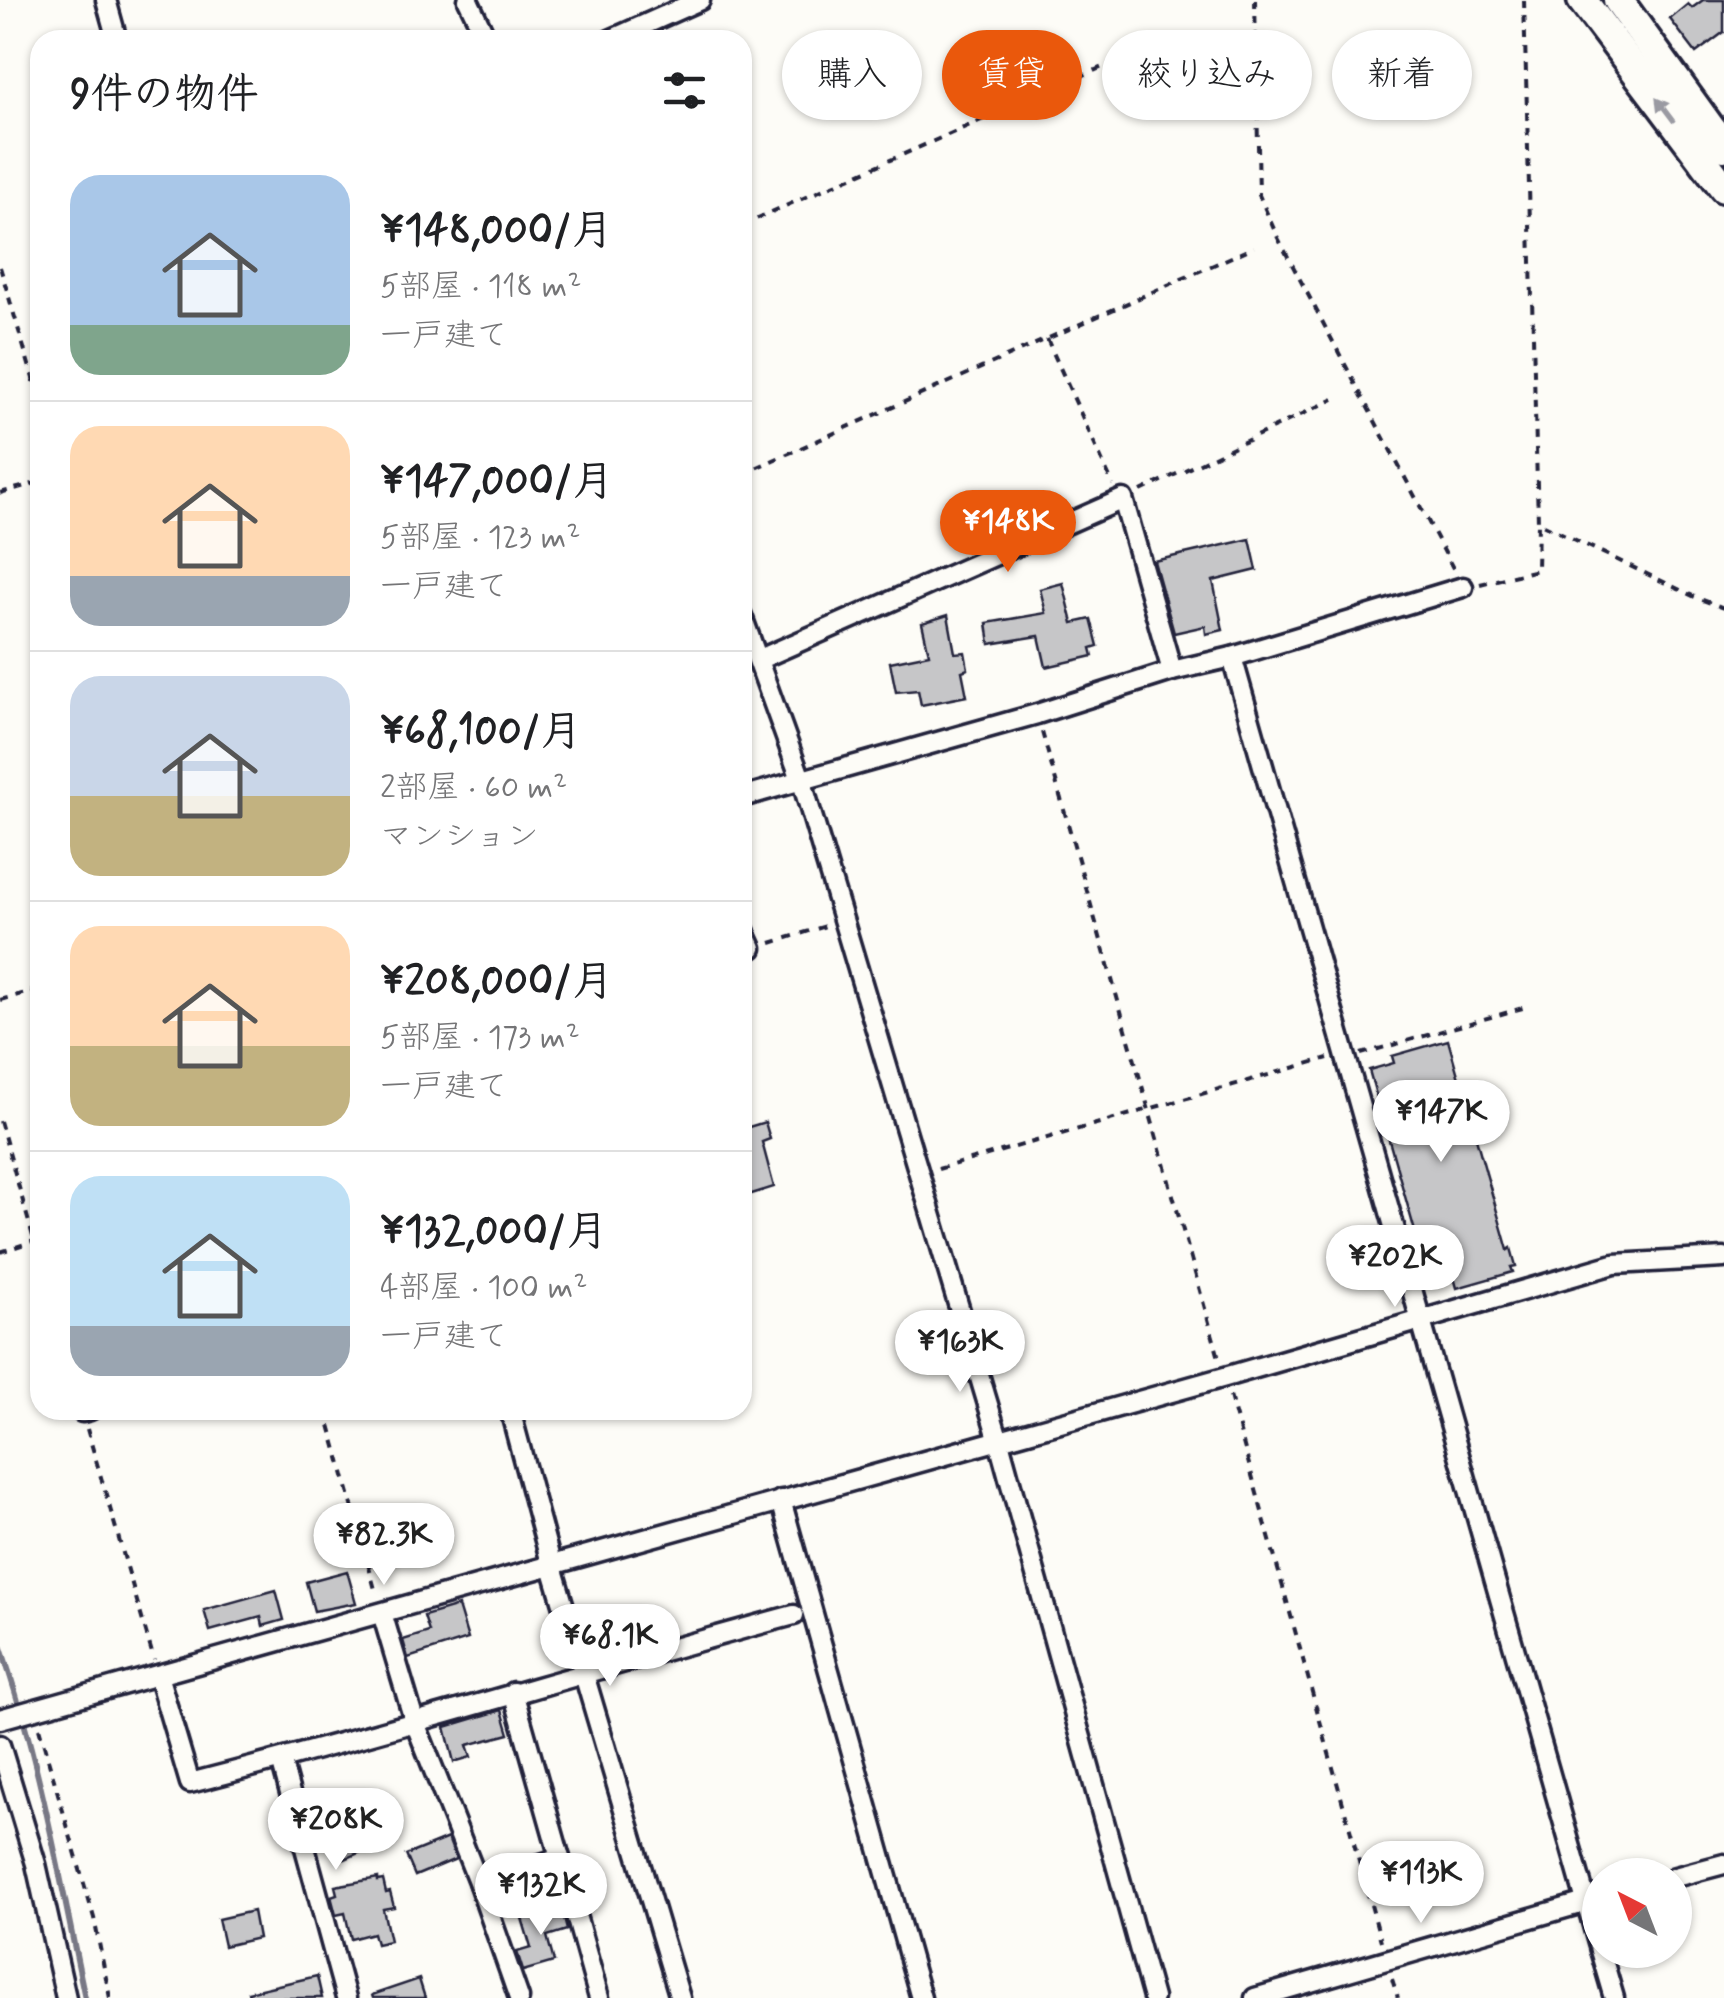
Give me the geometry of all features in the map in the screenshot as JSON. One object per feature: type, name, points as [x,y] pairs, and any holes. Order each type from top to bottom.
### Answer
[{"type":"highway","points":[[1582,0],[1724,188]]},
{"type":"highway","points":[[1618,0],[1724,147]]},
{"type":"street","points":[[106,0],[114,30]]},
{"type":"street","points":[[468,0],[482,30]]},
{"type":"street","points":[[632,30],[700,0]]},
{"type":"street","points":[[760,659],[1121,499],[1172,671]]},
{"type":"street","points":[[752,794],[1463,588]]},
{"type":"street","points":[[752,640],[802,782],[998,1438],[1153,1998]]},
{"type":"street","points":[[1232,657],[1582,1863]]},
{"type":"street","points":[[0,1719],[1614,1264],[1724,1258]]},
{"type":"street","points":[[513,1420],[678,1998]]},
{"type":"street","points":[[781,1500],[921,1998]]},
{"type":"street","points":[[382,1613],[414,1720],[480,1884],[514,1996]]},
{"type":"street","points":[[158,1675],[190,1782],[281,1760],[794,1615]]},
{"type":"street","points":[[513,1692],[599,1998]]},
{"type":"street","points":[[0,1744],[36,1864],[66,1998]]},
{"type":"street","points":[[281,1760],[346,1998]]},
{"type":"street","points":[[480,1884],[560,1858]]},
{"type":"street","points":[[1692,1872],[1724,1864]]},
{"type":"street","points":[[1255,1998],[1582,1903]]},
{"type":"street","points":[[1605,1968],[1614,1998]]},
{"type":"path","points":[[1255,0],[1258,195],[1463,588],[1537,570],[1524,0]]},
{"type":"path","points":[[752,221],[1102,67]]},
{"type":"path","points":[[752,470],[1254,247]]},
{"type":"path","points":[[0,267],[30,368]]},
{"type":"path","points":[[1046,339],[1121,499],[1334,400]]},
{"type":"path","points":[[0,493],[30,485]]},
{"type":"path","points":[[1538,522],[1724,608]]},
{"type":"path","points":[[1036,714],[1398,1998]]},
{"type":"path","points":[[752,948],[844,921]]},
{"type":"path","points":[[0,1000],[30,992]]},
{"type":"path","points":[[919,1174],[1526,1008]]},
{"type":"path","points":[[0,1121],[30,1227]]},
{"type":"path","points":[[0,1252],[30,1242]]},
{"type":"path","points":[[88,1420],[158,1675]]},
{"type":"path","points":[[329,1420],[382,1613]]},
{"type":"path","points":[[33,1710],[63,1802],[94,1918],[110,1998]]},
{"type":"building","points":[[1703,0],[1724,0],[1724,32],[1696,53],[1670,19],[1688,4],[1692,8]]},
{"type":"building","points":[[1250,539],[1257,570],[1213,581],[1223,630],[1206,634],[1205,626],[1174,633],[1154,561]]},
{"type":"building","points":[[1063,583],[1073,623],[1091,619],[1098,646],[1091,648],[1093,656],[1046,667],[1039,636],[990,644],[987,623],[1046,613],[1040,589]]},
{"type":"building","points":[[948,615],[955,653],[965,652],[968,669],[962,671],[967,696],[921,705],[918,690],[896,692],[890,662],[929,654],[922,623]]},
{"type":"building","points":[[1448,1040],[1508,1250],[1511,1248],[1516,1266],[1511,1267],[1513,1272],[1457,1288],[1450,1263],[1426,1270],[1369,1070],[1394,1063],[1392,1056]]},
{"type":"building","points":[[765,1122],[770,1139],[762,1142],[774,1187],[752,1194],[752,1126]]},
{"type":"building","points":[[347,1571],[356,1603],[314,1611],[306,1582]]},
{"type":"building","points":[[276,1590],[284,1620],[263,1626],[261,1617],[210,1631],[204,1610]]},
{"type":"building","points":[[458,1606],[468,1639],[408,1658],[403,1640],[429,1632],[424,1616]]},
{"type":"building","points":[[502,1710],[509,1734],[467,1745],[471,1757],[454,1762],[445,1727]]},
{"type":"building","points":[[360,1792],[374,1846],[345,1859],[323,1808]]},
{"type":"building","points":[[448,1838],[456,1859],[415,1876],[406,1855]]},
{"type":"building","points":[[383,1880],[386,1893],[390,1892],[394,1907],[383,1909],[390,1941],[376,1944],[373,1933],[351,1939],[345,1913],[336,1915],[331,1896],[337,1894],[335,1886]]},
{"type":"building","points":[[561,1907],[567,1930],[547,1936],[554,1962],[523,1971],[517,1952],[531,1948],[522,1918]]},
{"type":"building","points":[[253,1911],[258,1938],[224,1946],[218,1919]]},
{"type":"building","points":[[317,1976],[322,1998],[249,1998],[248,1992]]},
{"type":"building","points":[[419,1979],[425,1998],[373,1998],[372,1995]]},
{"type":"waterway","points":[[0,1645],[38,1776],[85,1998]]}]
